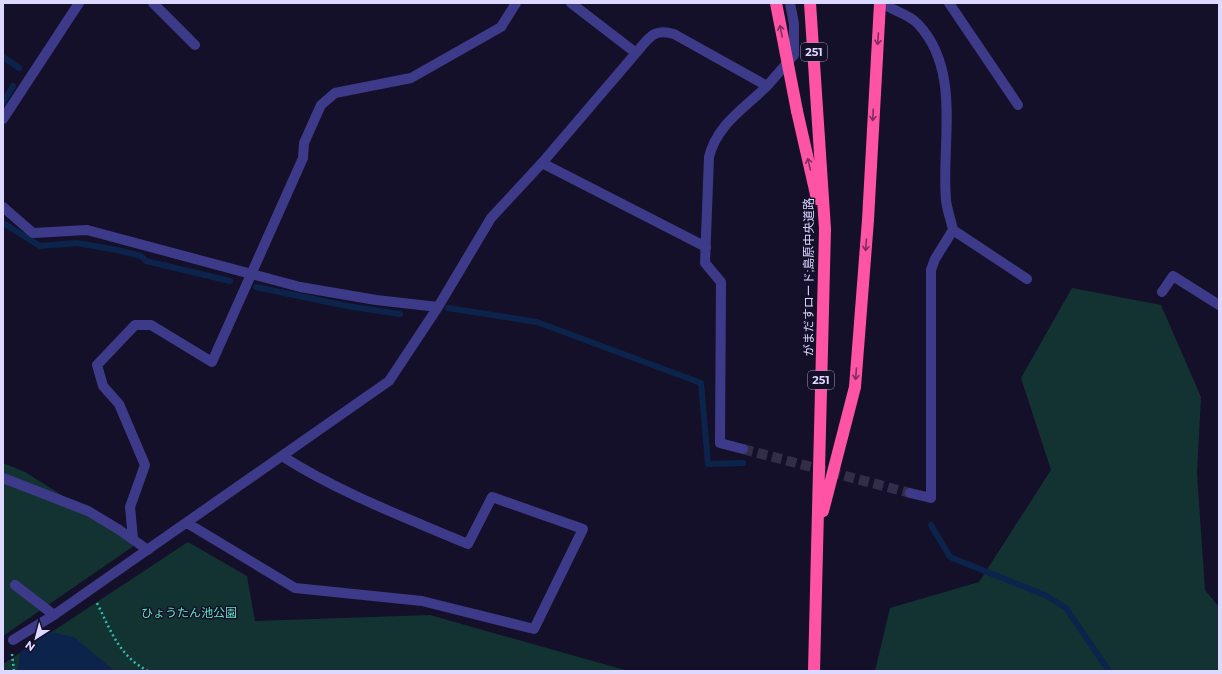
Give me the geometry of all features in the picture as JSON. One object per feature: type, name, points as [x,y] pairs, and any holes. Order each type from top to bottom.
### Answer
[{"type":"highway","points":[[776,3],[796,111],[825,229]]},
{"type":"highway","name":"がまだすロード;島原中央道路","points":[[810,3],[818,101],[825,229],[814,671]]},
{"type":"highway","points":[[817,532],[855,387],[868,220],[881,3]]},
{"type":"street","points":[[3,119],[79,3]]},
{"type":"street","points":[[153,3],[195,45]]},
{"type":"street","points":[[133,539],[130,507],[145,465],[119,404],[103,386],[97,365],[135,325],[151,325],[212,362],[303,158],[304,143],[321,105],[335,93],[411,78],[501,27],[516,3]]},
{"type":"street","points":[[571,3],[636,53]]},
{"type":"street","points":[[743,449],[720,443],[721,282],[705,262],[709,156],[712,144],[729,120],[767,86],[794,55],[794,24],[790,3]]},
{"type":"street","points":[[881,3],[890,10],[908,16],[918,24],[935,47],[942,64],[945,85],[946,201],[953,230],[1027,279]]},
{"type":"street","points":[[949,3],[1018,105]]},
{"type":"street","points":[[13,640],[54,616],[389,381],[438,307],[491,218],[542,163],[636,53],[656,32],[674,34],[767,86]]},
{"type":"street","points":[[542,163],[706,247]]},
{"type":"street","points":[[3,207],[34,233],[87,230],[300,287],[353,296],[438,307]]},
{"type":"street","points":[[910,493],[930,498],[931,270],[935,259],[953,230]]},
{"type":"street","points":[[1162,292],[1173,276],[1219,305]]},
{"type":"street","points":[[187,523],[295,588],[422,601],[534,629],[583,529],[492,497],[468,544],[369,503],[307,472],[282,456]]},
{"type":"street","points":[[3,478],[88,511],[148,550]]},
{"type":"street","points":[[15,585],[54,616]]},
{"type":"path","points":[[90,590],[127,658],[148,671]]},
{"type":"green space","points":[[1072,288],[1161,305],[1201,397],[1197,473],[1205,590],[1219,607],[1219,671],[875,671],[890,608],[979,582],[1051,470],[1021,378]]},
{"type":"green space","points":[[3,463],[25,472],[138,543],[3,636]]},
{"type":"green space","name":"ひょうたん池公園","points":[[188,542],[247,576],[255,621],[430,615],[628,671],[3,671],[3,664]]},
{"type":"water","points":[[50,632],[74,637],[115,671],[18,671],[20,652]]},
{"type":"waterway","points":[[3,57],[19,68]]},
{"type":"waterway","points":[[3,103],[13,86]]},
{"type":"waterway","points":[[3,223],[40,246],[77,243],[117,250],[141,256],[146,261],[230,281]]},
{"type":"waterway","points":[[256,287],[347,306],[400,314]]},
{"type":"waterway","points":[[448,308],[537,322],[701,383],[708,464],[743,463]]},
{"type":"waterway","points":[[931,525],[950,557],[1045,595],[1066,608],[1109,671]]},
{"type":"tunnel","points":[[743,449],[910,493]]}]
